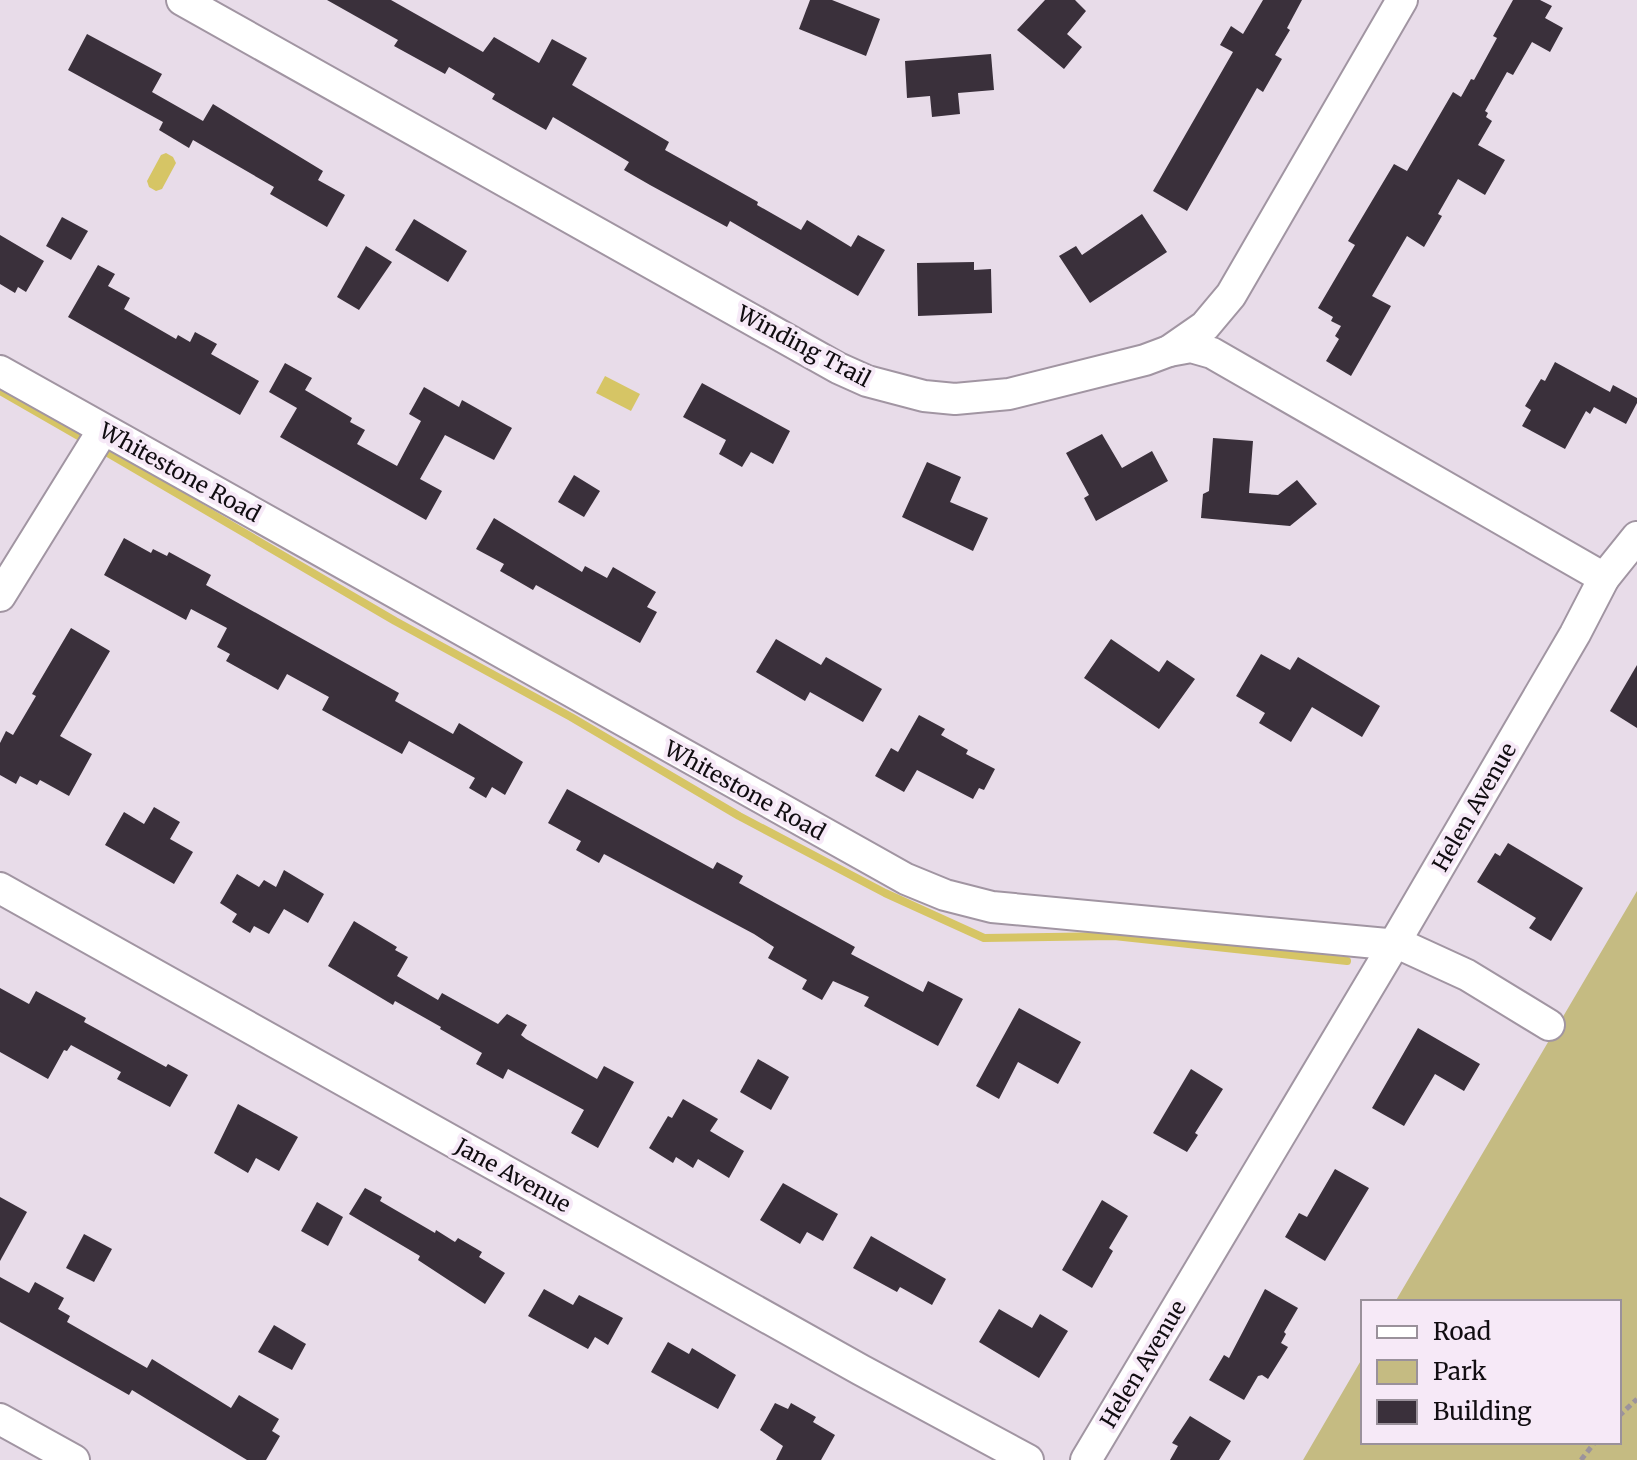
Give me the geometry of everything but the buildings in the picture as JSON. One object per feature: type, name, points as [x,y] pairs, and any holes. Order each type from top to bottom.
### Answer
[{"type":"street","name":"Winding Trail","points":[[182,0],[825,361],[867,381],[924,396],[987,398],[1145,360],[1169,351],[1205,326],[1231,295],[1402,0]]},
{"type":"street","points":[[1169,351],[1191,347],[1212,353],[1604,578]]},
{"type":"street","name":"Whitestone Road","points":[[0,371],[606,713],[919,885],[992,907],[1387,944],[1395,942],[1467,975],[1549,1025]]},
{"type":"street","points":[[0,596],[103,430]]},
{"type":"street","name":"Helen Avenue","points":[[1086,1460],[1395,942],[1575,634],[1604,578],[1637,537]]},
{"type":"street","name":"Jane Avenue","points":[[0,888],[861,1370],[1028,1460]]},
{"type":"street","points":[[0,1419],[74,1460]]},
{"type":"path","points":[[1621,1414],[1637,1399]]},
{"type":"path","points":[[1581,1460],[1593,1444]]},
{"type":"green space","points":[[1637,891],[1637,1460],[1303,1460],[1361,1360],[1361,1444],[1621,1444],[1621,1300],[1396,1300]]},
{"type":"shaded area","points":[[166,153],[176,163],[162,189],[156,191],[149,187],[147,181],[161,155]]},
{"type":"shaded area","points":[[605,376],[640,394],[631,411],[596,393]]},
{"type":"waterway","points":[[0,391],[89,442]]},
{"type":"waterway","points":[[101,449],[395,621],[571,717],[739,816],[885,893],[984,938],[1114,936],[1347,961]]}]
